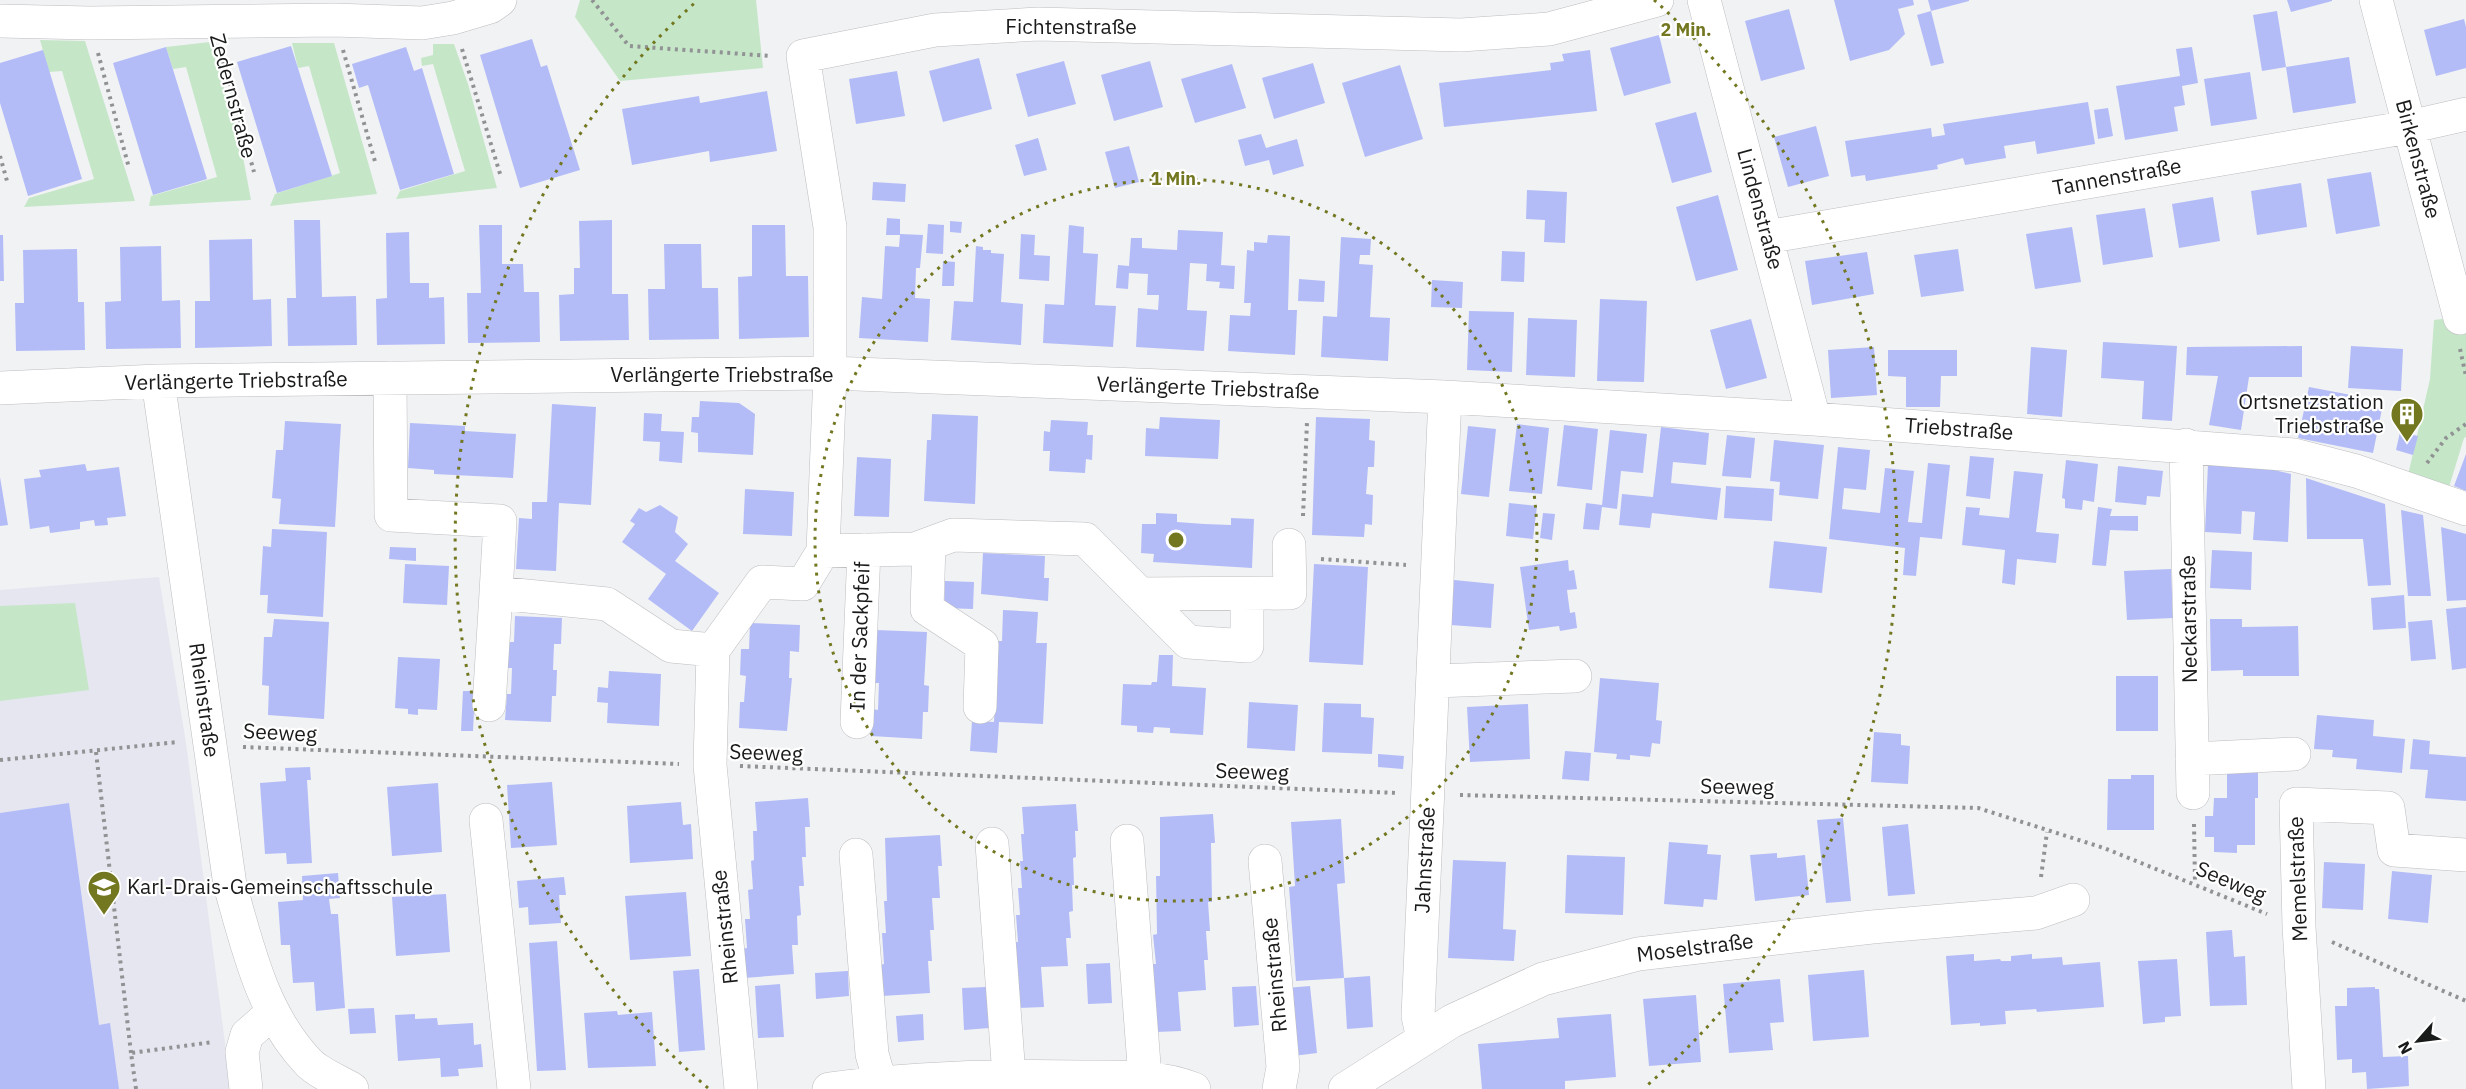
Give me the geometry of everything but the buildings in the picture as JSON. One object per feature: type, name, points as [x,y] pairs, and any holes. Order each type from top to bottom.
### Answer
[{"type":"street","name":"Zedernstraße","points":[[0,21],[422,22],[453,18],[490,7],[500,0]]},
{"type":"street","name":"Fichtenstraße","points":[[802,56],[935,30],[1038,24],[1461,34],[1549,29],[1657,0]]},
{"type":"street","name":"Lindenstraße","points":[[1704,0],[1814,419]]},
{"type":"street","name":"Birkenstraße","points":[[2376,0],[2460,318]]},
{"type":"street","points":[[802,56],[830,227],[830,373]]},
{"type":"street","name":"Tannenstraße","points":[[1767,237],[2409,128],[2466,114]]},
{"type":"street","name":"Verlängerte Triebstraße","points":[[0,388],[158,381],[830,373],[1444,397]]},
{"type":"street","name":"In der Sackpfeif","points":[[713,650],[762,582],[803,584],[823,551],[830,373]]},
{"type":"street","points":[[390,378],[391,515],[500,521],[489,705]]},
{"type":"street","name":"Rheinstraße","points":[[158,381],[230,885],[252,963],[272,1013],[310,1064],[352,1089]]},
{"type":"street","name":"Triebstraße","points":[[1444,397],[1814,419],[2186,445],[2294,455],[2356,471],[2466,509]]},
{"type":"street","name":"Jahnstraße","points":[[1423,1039],[1418,1016],[1434,681],[1444,397]]},
{"type":"street","name":"Neckarstraße","points":[[2186,445],[2193,793]]},
{"type":"street","name":"In der Sackpfeif","points":[[823,551],[915,549],[954,535],[1085,539],[1188,642],[1247,646],[1247,594]]},
{"type":"street","points":[[929,544],[927,609],[982,645],[980,706]]},
{"type":"street","name":"In der Sackpfeif","points":[[857,723],[864,550]]},
{"type":"street","points":[[1140,594],[1290,593],[1289,551]]},
{"type":"street","points":[[496,593],[607,604],[671,646],[713,650],[710,765]]},
{"type":"street","points":[[1434,681],[1575,676]]},
{"type":"street","points":[[2192,759],[2294,754]]},
{"type":"street","name":"Rheinstraße","points":[[710,765],[741,1089]]},
{"type":"street","name":"Memelstraße","points":[[2309,1089],[2299,927],[2296,804],[2388,808],[2394,850],[2466,855]]},
{"type":"street","points":[[486,820],[514,1089]]},
{"type":"street","points":[[1127,841],[1130,1081]]},
{"type":"street","points":[[992,844],[1009,1076]]},
{"type":"street","points":[[856,855],[872,1054],[881,1086]]},
{"type":"street","name":"Rheinstraße","points":[[1265,861],[1283,1067],[1279,1089]]},
{"type":"street","name":"Moselstraße","points":[[1345,1089],[1452,1021],[1542,979],[1638,954],[1872,927],[2036,913],[2073,900]]},
{"type":"street","points":[[246,1089],[242,1052],[247,1035],[272,1013]]},
{"type":"street","points":[[829,1089],[1009,1076],[1179,1083],[1194,1089]]},
{"type":"path","points":[[592,0],[629,46],[776,57],[802,56]]},
{"type":"path","points":[[453,18],[501,177]]},
{"type":"path","points":[[334,20],[376,165]]},
{"type":"path","name":"Zedernstraße","points":[[212,21],[254,171]]},
{"type":"path","points":[[90,23],[129,168]]},
{"type":"path","points":[[0,156],[7,181]]},
{"type":"path","points":[[1308,391],[1302,530],[1289,551],[1437,566]]},
{"type":"path","points":[[2418,491],[2425,465],[2446,438],[2466,423]]},
{"type":"path","name":"Seeweg","points":[[0,760],[96,752],[176,742],[1428,795],[1978,808],[2047,832],[2104,848],[2195,883],[2466,1001]]},
{"type":"path","points":[[96,752],[136,1089]]},
{"type":"path","points":[[2193,793],[2195,883]]},
{"type":"path","points":[[2036,913],[2047,832]]},
{"type":"path","points":[[131,1053],[247,1035]]},
{"type":"shaded area","name":"Karl-Drais-Gemeinschaftsschule","points":[[159,577],[186,743],[231,1089],[0,1089],[0,590]]},
{"type":"green space","points":[[580,0],[756,0],[763,68],[620,81],[575,17]]},
{"type":"green space","points":[[40,40],[85,41],[135,201],[24,207],[29,198],[94,179],[62,71],[49,72]]},
{"type":"green space","points":[[210,42],[240,141],[251,200],[149,206],[151,196],[217,177],[186,67],[173,69],[166,47]]},
{"type":"green space","points":[[292,43],[334,43],[377,194],[270,206],[275,194],[340,173],[309,66],[298,68]]},
{"type":"green space","points":[[433,44],[454,44],[468,84],[497,188],[396,199],[400,191],[465,171],[433,64],[422,66],[421,58],[433,55]]},
{"type":"green space","points":[[2466,316],[2466,437],[2449,487],[2408,475],[2430,379],[2434,320]]},
{"type":"green space","points":[[75,603],[89,690],[0,701],[0,606]]},
{"type":"place","name":"Ortsnetzstation Triebstraße","points":[[2407,443]]},
{"type":"place","name":"Karl-Drais-Gemeinschaftsschule","points":[[104,916]]}]
